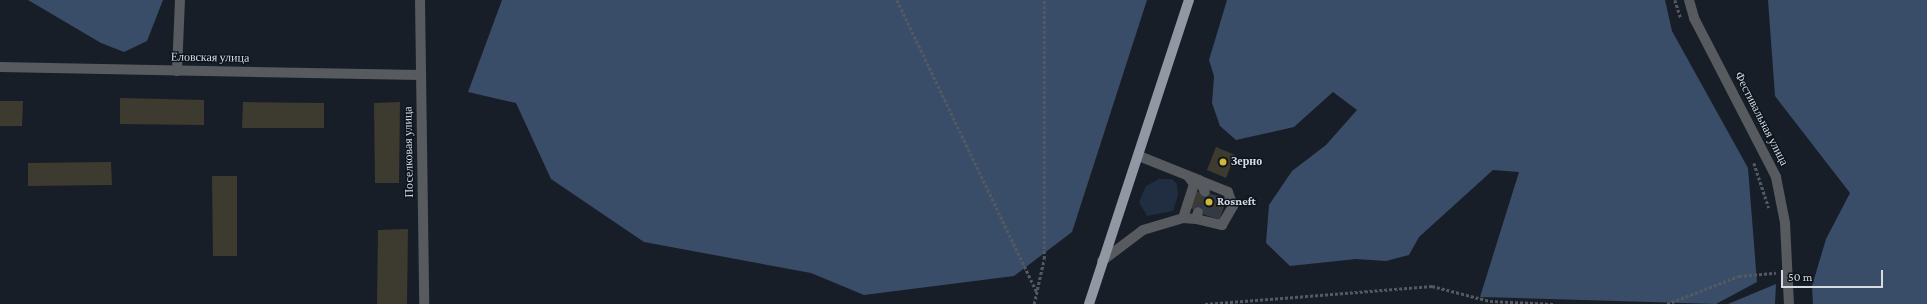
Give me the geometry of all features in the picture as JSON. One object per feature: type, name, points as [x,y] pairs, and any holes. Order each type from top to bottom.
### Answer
[{"type":"main road","points":[[1088,304],[1139,156],[1189,0]]},
{"type":"street","points":[[177,71],[180,0]]},
{"type":"street","name":"Поселковая улица","points":[[420,0],[424,304]]},
{"type":"street","name":"Фестивальная улица","points":[[1689,0],[1694,18],[1776,177],[1790,272],[1789,304]]},
{"type":"street","name":"Еловская улица","points":[[0,67],[420,75]]},
{"type":"street","points":[[1102,260],[1143,230],[1183,218],[1205,219],[1226,223],[1233,206],[1231,195],[1211,189],[1188,176],[1139,156]]},
{"type":"street","points":[[1183,218],[1194,184],[1188,176]]},
{"type":"path","points":[[897,0],[1037,292]]},
{"type":"path","points":[[1034,304],[1044,259],[1044,0]]},
{"type":"path","points":[[1675,0],[1682,20]]},
{"type":"path","points":[[1754,161],[1771,213]]},
{"type":"path","points":[[1668,304],[1739,276],[1790,272]]},
{"type":"path","points":[[1205,304],[1432,286],[1490,300],[1553,304]]},
{"type":"shaded area","points":[[28,0],[163,0],[147,41],[124,52],[101,43]]},
{"type":"shaded area","points":[[502,0],[1147,0],[1072,232],[1014,276],[864,295],[811,273],[644,242],[551,179],[516,103],[468,92]]},
{"type":"shaded area","points":[[1227,0],[1665,0],[1672,31],[1748,168],[1757,282],[1716,304],[1480,297],[1519,172],[1493,170],[1419,237],[1409,255],[1386,261],[1356,259],[1290,266],[1266,243],[1269,205],[1292,171],[1326,145],[1357,110],[1333,92],[1294,127],[1236,140],[1220,126],[1212,103],[1214,76],[1209,60]]},
{"type":"shaded area","points":[[1768,0],[1927,0],[1927,304],[1813,304],[1812,286],[1826,239],[1850,193],[1775,96]]},
{"type":"shaded area","points":[[1159,179],[1172,179],[1177,184],[1178,195],[1173,211],[1147,216],[1139,202],[1146,186]]},
{"type":"shaded area","points":[[1776,284],[1775,304],[1728,304]]},
{"type":"building","points":[[120,98],[204,100],[204,125],[120,124]]},
{"type":"building","points":[[0,101],[23,101],[22,126],[0,126]]},
{"type":"building","points":[[243,102],[324,103],[324,128],[242,128]]},
{"type":"building","points":[[400,102],[399,183],[375,183],[374,103]]},
{"type":"building","points":[[1216,147],[1235,155],[1226,178],[1207,170]]},
{"type":"building","points":[[111,162],[112,185],[28,186],[28,163]]},
{"type":"building","points":[[212,176],[237,176],[237,256],[213,256]]},
{"type":"building","points":[[1196,191],[1226,200],[1220,219],[1190,208]]},
{"type":"building","points":[[408,229],[407,304],[377,304],[378,230]]},
{"type":"tunnel","points":[[1198,212],[1205,192]]},
{"type":"tunnel","points":[[1208,216],[1214,195]]},
{"type":"tunnel","points":[[1215,218],[1221,197]]},
{"type":"place","name":"Зерно","points":[[1223,162]]},
{"type":"place","name":"Rosneft","points":[[1209,202]]}]
